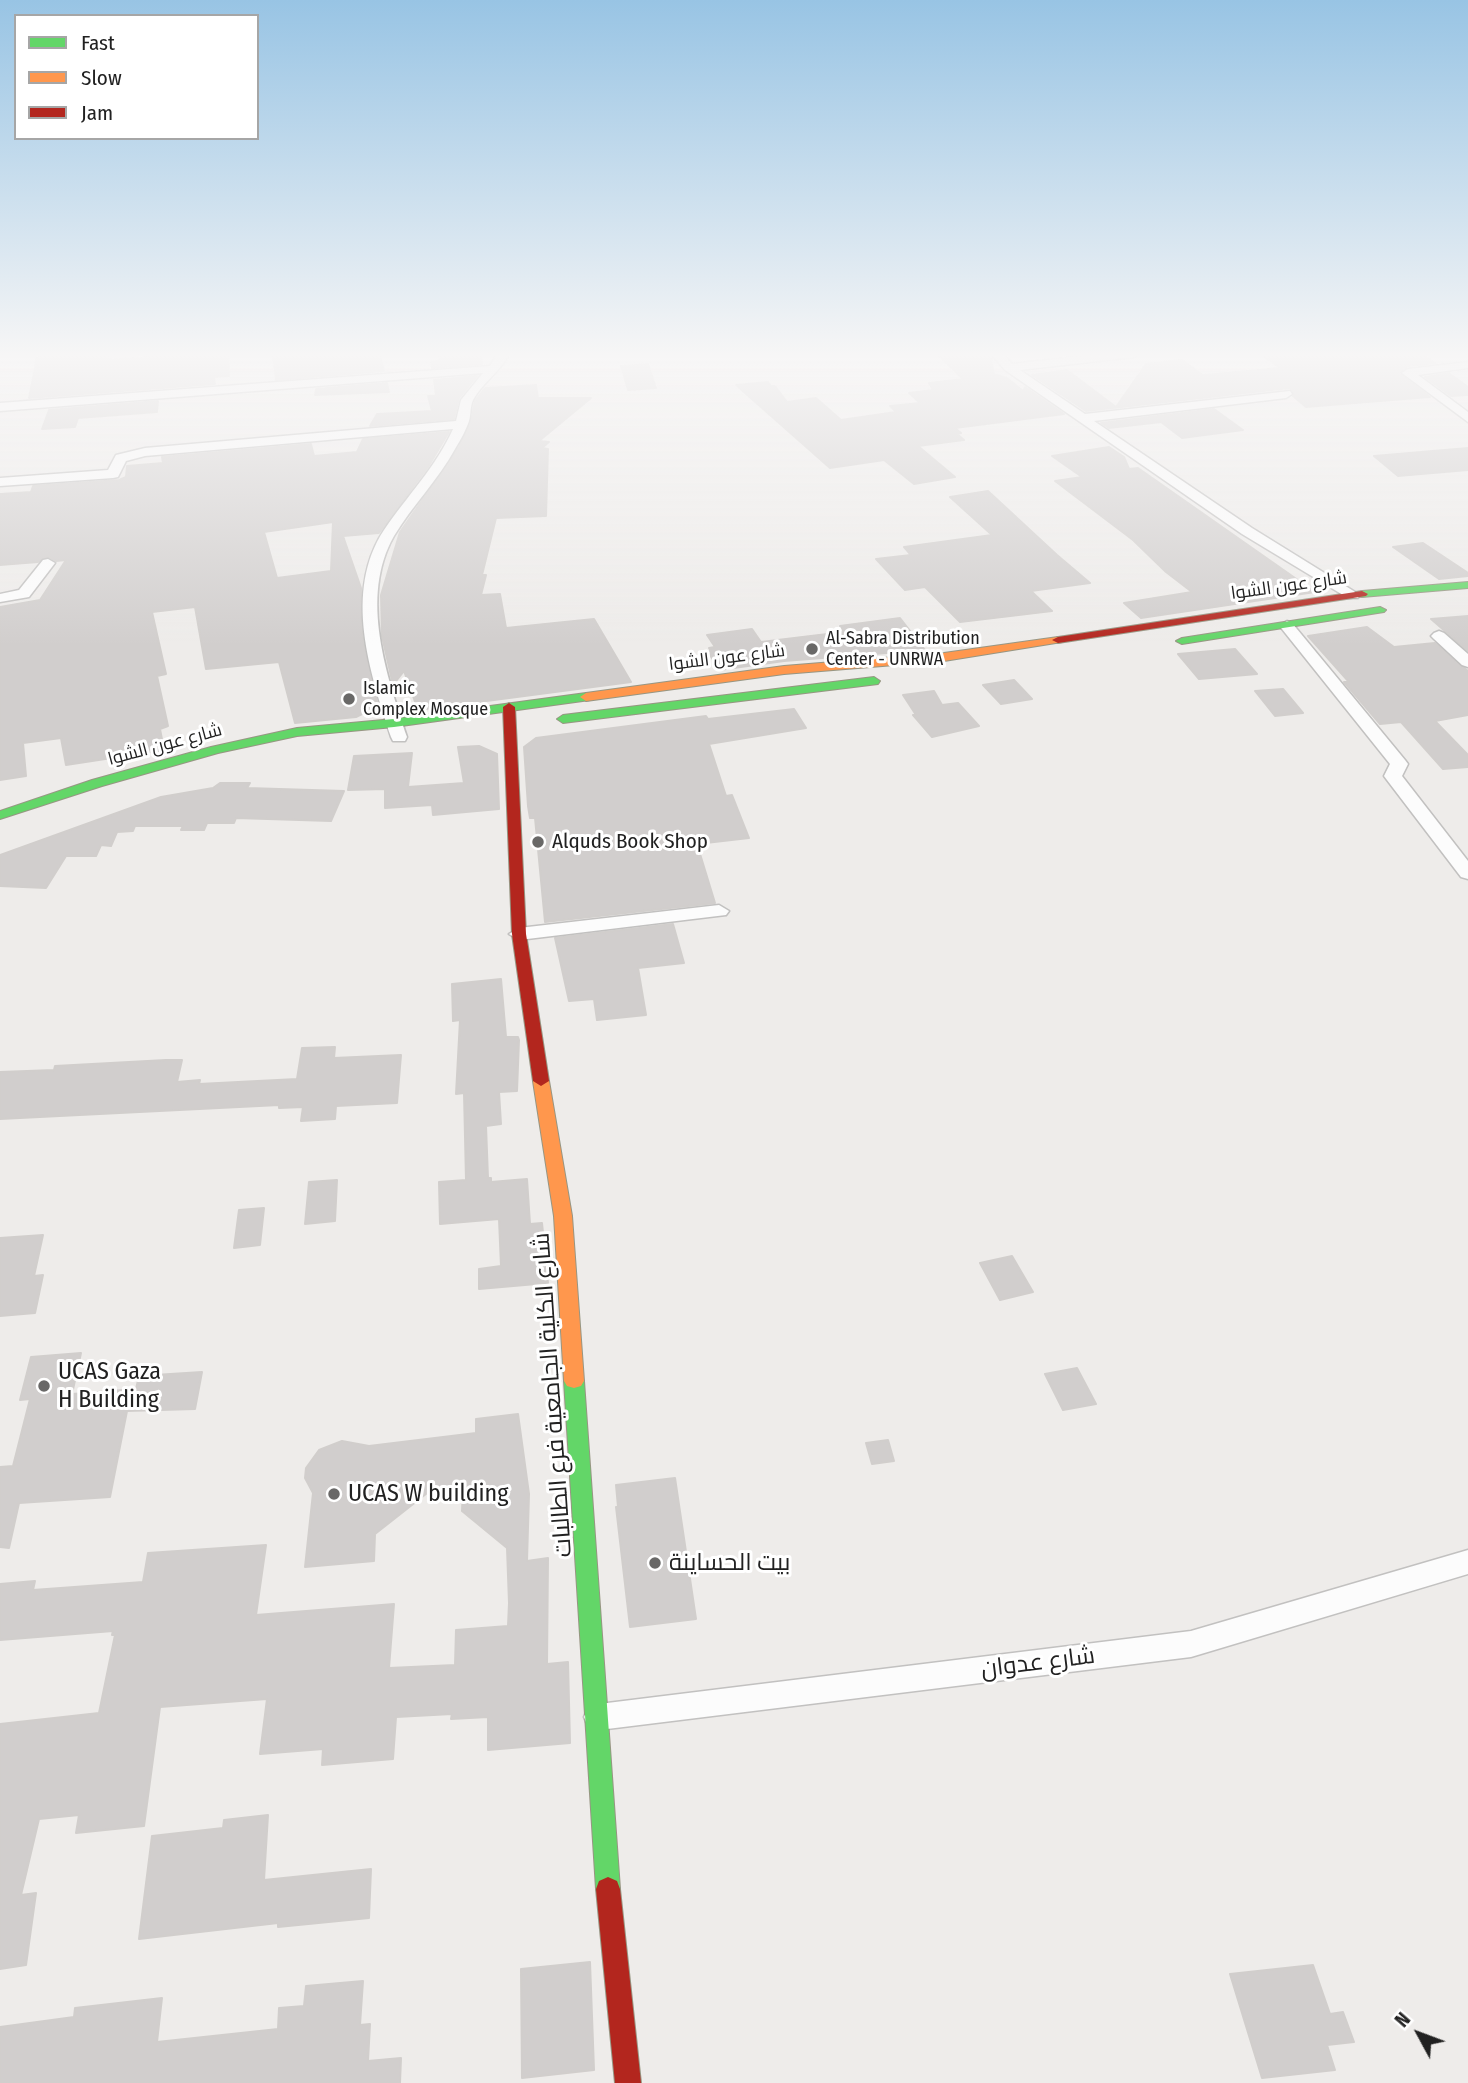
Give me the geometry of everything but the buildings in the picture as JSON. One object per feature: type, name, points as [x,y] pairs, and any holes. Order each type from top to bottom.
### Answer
[{"type":"main road","name":"شارع عون الشوا","points":[[323,746],[509,707],[784,670],[944,657],[1353,595],[1468,585]]},
{"type":"main road","name":"شارع عون الشوا","points":[[1163,643],[1419,604],[1468,600]]},
{"type":"main road","points":[[930,675],[999,666]]},
{"type":"main road","name":"شارع عون الشوا","points":[[550,720],[889,680]]},
{"type":"main road","name":"شارع الكلية الجامعية فرع الطالبات","points":[[509,707],[519,934],[552,1164],[564,1216],[611,1916],[628,2083]]},
{"type":"main road","name":"شارع عون الشوا","points":[[0,816],[97,783],[216,750],[297,732],[468,729]]},
{"type":"main road","name":"شارع عون الشوا","points":[[0,832],[90,801],[143,787]]},
{"type":"street","points":[[0,482],[113,474],[121,457],[154,451]]},
{"type":"street","points":[[396,730],[377,667],[371,589],[377,559],[393,526],[436,471],[447,451]]},
{"type":"street","points":[[1132,451],[1247,531],[1353,595]]},
{"type":"street","points":[[0,598],[24,594],[48,563]]},
{"type":"street","points":[[1287,626],[1399,764],[1393,776],[1468,873]]},
{"type":"street","points":[[1439,636],[1468,662]]},
{"type":"street","points":[[519,934],[719,911]]},
{"type":"street","name":"شارع عدوان","points":[[599,1717],[1191,1644],[1468,1562]]},
{"type":"traffic: fast","points":[[1362,594],[1468,585]]},
{"type":"traffic: fast","points":[[1182,641],[1380,610]]},
{"type":"traffic: fast","points":[[563,719],[874,681]]},
{"type":"traffic: fast","points":[[0,815],[97,783],[216,750],[297,732],[394,723],[586,697]]},
{"type":"traffic: fast","points":[[574,1381],[608,1889]]},
{"type":"traffic: slow","points":[[586,697],[784,670],[944,657],[1058,640]]},
{"type":"traffic: slow","points":[[541,1081],[563,1216],[574,1381]]},
{"type":"traffic: jam","points":[[1058,640],[1362,594]]},
{"type":"traffic: jam","points":[[509,707],[519,934],[541,1081]]},
{"type":"traffic: jam","points":[[608,1889],[628,2083]]},
{"type":"place","name":"Al-Sabra Distribution Center - UNRWA","points":[[812,649]]},
{"type":"place","name":"Islamic Complex Mosque","points":[[349,699]]},
{"type":"place","name":"Alquds Book Shop","points":[[538,842]]},
{"type":"place","name":"UCAS Gaza H Building","points":[[44,1386]]},
{"type":"place","name":"UCAS W building","points":[[334,1494]]},
{"type":"place","name":"بيت الحساينة","points":[[655,1563]]}]
